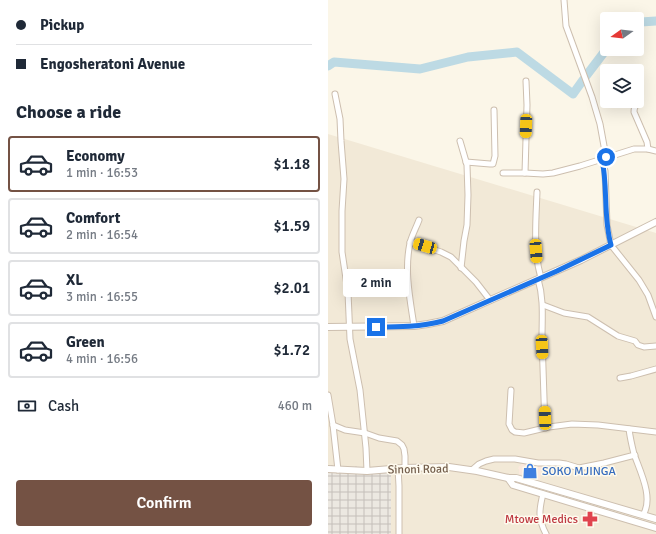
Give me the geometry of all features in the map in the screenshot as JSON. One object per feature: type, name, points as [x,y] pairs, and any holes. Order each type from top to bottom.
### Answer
[{"type":"street","points":[[564,0],[566,26],[592,97],[600,124],[605,171],[607,225],[611,245],[648,294],[656,317]]},
{"type":"street","points":[[525,173],[527,105],[526,81]]},
{"type":"street","points":[[335,94],[340,119],[340,141],[344,179],[342,252],[348,292],[351,347],[358,379],[365,433],[367,471]]},
{"type":"street","points":[[635,108],[634,112],[647,142],[648,149]]},
{"type":"street","points":[[466,162],[493,164],[495,149],[494,110]]},
{"type":"street","points":[[460,141],[467,168],[468,212],[461,268]]},
{"type":"street","points":[[503,173],[553,173],[634,149],[656,150]]},
{"type":"street","points":[[537,192],[536,251],[543,305],[542,338],[545,428]]},
{"type":"street","points":[[414,326],[408,289],[407,270],[410,242],[419,220]]},
{"type":"street","points":[[328,327],[414,326],[443,321],[581,260],[656,222]]},
{"type":"street","points":[[410,242],[446,254],[476,282],[490,300]]},
{"type":"street","points":[[543,305],[564,313],[588,316],[618,336],[635,341],[638,345],[644,347],[656,346]]},
{"type":"street","points":[[620,378],[656,369]]},
{"type":"street","points":[[511,390],[509,424],[512,430],[519,433],[572,424],[589,424],[656,432]]},
{"type":"street","points":[[328,395],[338,470]]},
{"type":"street","points":[[333,425],[345,430],[365,433],[379,438],[397,441],[402,445],[405,456],[400,486],[399,534]]},
{"type":"street","points":[[629,429],[632,445],[648,497],[646,511],[643,515]]},
{"type":"street","points":[[472,470],[486,460],[494,459],[515,459],[538,463],[559,463],[579,468],[604,464],[635,455]]},
{"type":"street","name":"Sinoni Road","points":[[328,469],[367,471],[402,468],[449,467],[472,470],[544,485],[656,519]]},
{"type":"street","name":"Sinoni Road","points":[[508,478],[513,484],[656,528]]},
{"type":"street","points":[[543,494],[540,506],[540,518],[546,534]]},
{"type":"shaded area","points":[[328,134],[656,233],[656,534],[391,534],[391,473],[328,466]]},
{"type":"shaded area","name":"SOKO MJINGA","points":[[523,462],[542,465],[540,480],[519,474],[519,466]]},
{"type":"shaded area","points":[[328,465],[386,468],[391,473],[391,534],[328,534]]},
{"type":"waterway","points":[[644,22],[656,21]]},
{"type":"waterway","points":[[328,66],[334,62],[420,69],[468,57],[517,52],[573,94],[583,80]]},
{"type":"waterway","points":[[586,76],[601,56]]},
{"type":"place","name":"SOKO MJINGA","points":[[530,471]]},
{"type":"place","name":"Mtowe Medics","points":[[590,519]]},
{"type":"route","points":[[376,327],[414,326],[443,321],[538,280],[611,245],[607,225],[605,171],[602,159],[606,157]]}]
